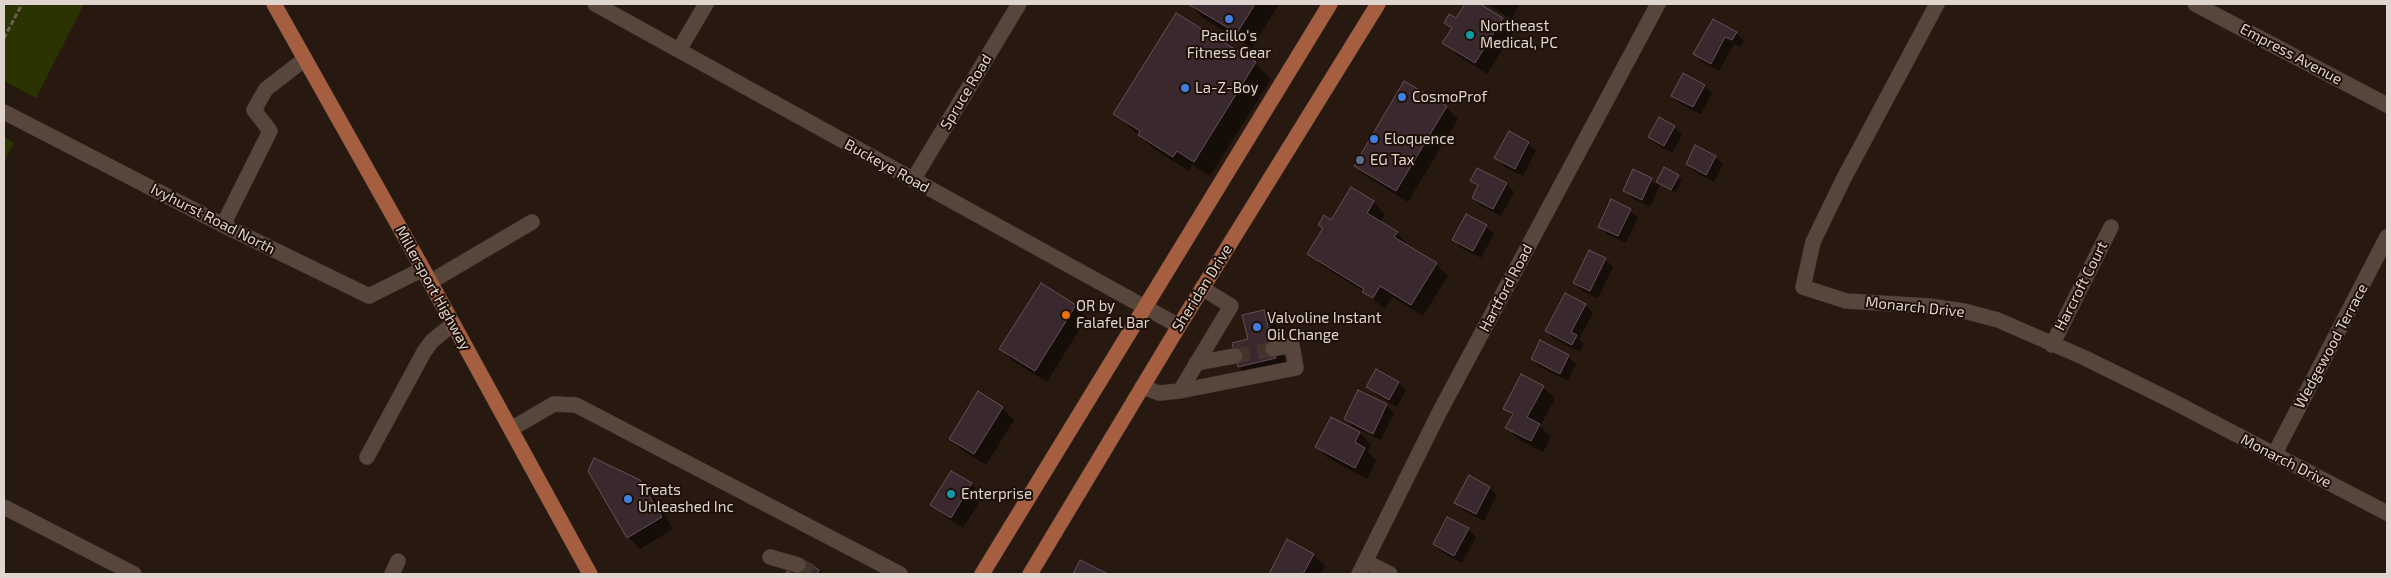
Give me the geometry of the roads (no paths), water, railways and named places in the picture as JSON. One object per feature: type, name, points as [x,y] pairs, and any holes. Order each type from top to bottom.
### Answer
[{"type":"main road","name":"Millersport Highway","points":[[274,4],[427,275],[590,574]]},
{"type":"main road","points":[[982,574],[1330,4]]},
{"type":"main road","name":"Sheridan Drive","points":[[1030,574],[1202,288],[1378,4]]},
{"type":"street","name":"Buckeye Road","points":[[595,4],[1179,326]]},
{"type":"street","points":[[678,50],[706,4]]},
{"type":"street","name":"Spruce Road","points":[[913,180],[1018,4]]},
{"type":"street","name":"Hartford Road","points":[[1362,568],[1440,412],[1658,4]]},
{"type":"street","name":"Monarch Drive","points":[[1937,4],[1843,180],[1813,242],[1803,287],[1846,300],[1929,306],[1964,311],[1998,320],[2094,362],[2387,513]]},
{"type":"street","name":"Empress Avenue","points":[[2195,4],[2387,105]]},
{"type":"street","points":[[223,225],[270,131],[254,110],[266,89],[305,59]]},
{"type":"street","name":"Ivyhurst Road North","points":[[4,112],[223,225],[368,296],[427,275]]},
{"type":"street","points":[[427,275],[532,222]]},
{"type":"street","name":"Harcroft Court","points":[[2052,344],[2111,227]]},
{"type":"street","name":"Wedgewood Terrace","points":[[2274,454],[2387,237]]},
{"type":"street","points":[[1180,391],[1231,306],[1202,288]]},
{"type":"street","points":[[367,457],[424,352],[432,341],[453,324]]},
{"type":"street","points":[[1142,387],[1159,392],[1180,391],[1296,368],[1292,345],[1273,349]]},
{"type":"street","points":[[1196,363],[1235,356]]},
{"type":"street","points":[[511,429],[554,404],[576,405],[900,574]]},
{"type":"street","points":[[4,507],[134,574]]},
{"type":"street","points":[[770,557],[798,565]]},
{"type":"street","points":[[1362,568],[1390,574]]},
{"type":"tunnel","points":[[1235,356],[1273,349]]},
{"type":"tunnel","points":[[798,565],[816,574]]},
{"type":"place","name":"Pacillo's Fitness Gear","points":[[1229,19]]},
{"type":"place","name":"Northeast Medical, PC","points":[[1470,35]]},
{"type":"place","name":"La-Z-Boy","points":[[1185,88]]},
{"type":"place","name":"CosmoProf","points":[[1402,97]]},
{"type":"place","name":"Eloquence","points":[[1374,139]]},
{"type":"place","name":"EG Tax","points":[[1360,160]]},
{"type":"place","name":"OR by Falafel Bar","points":[[1066,315]]},
{"type":"place","name":"Valvoline Instant Oil Change","points":[[1257,327]]},
{"type":"place","name":"Enterprise","points":[[951,494]]},
{"type":"place","name":"Treats Unleashed Inc","points":[[628,499]]}]
